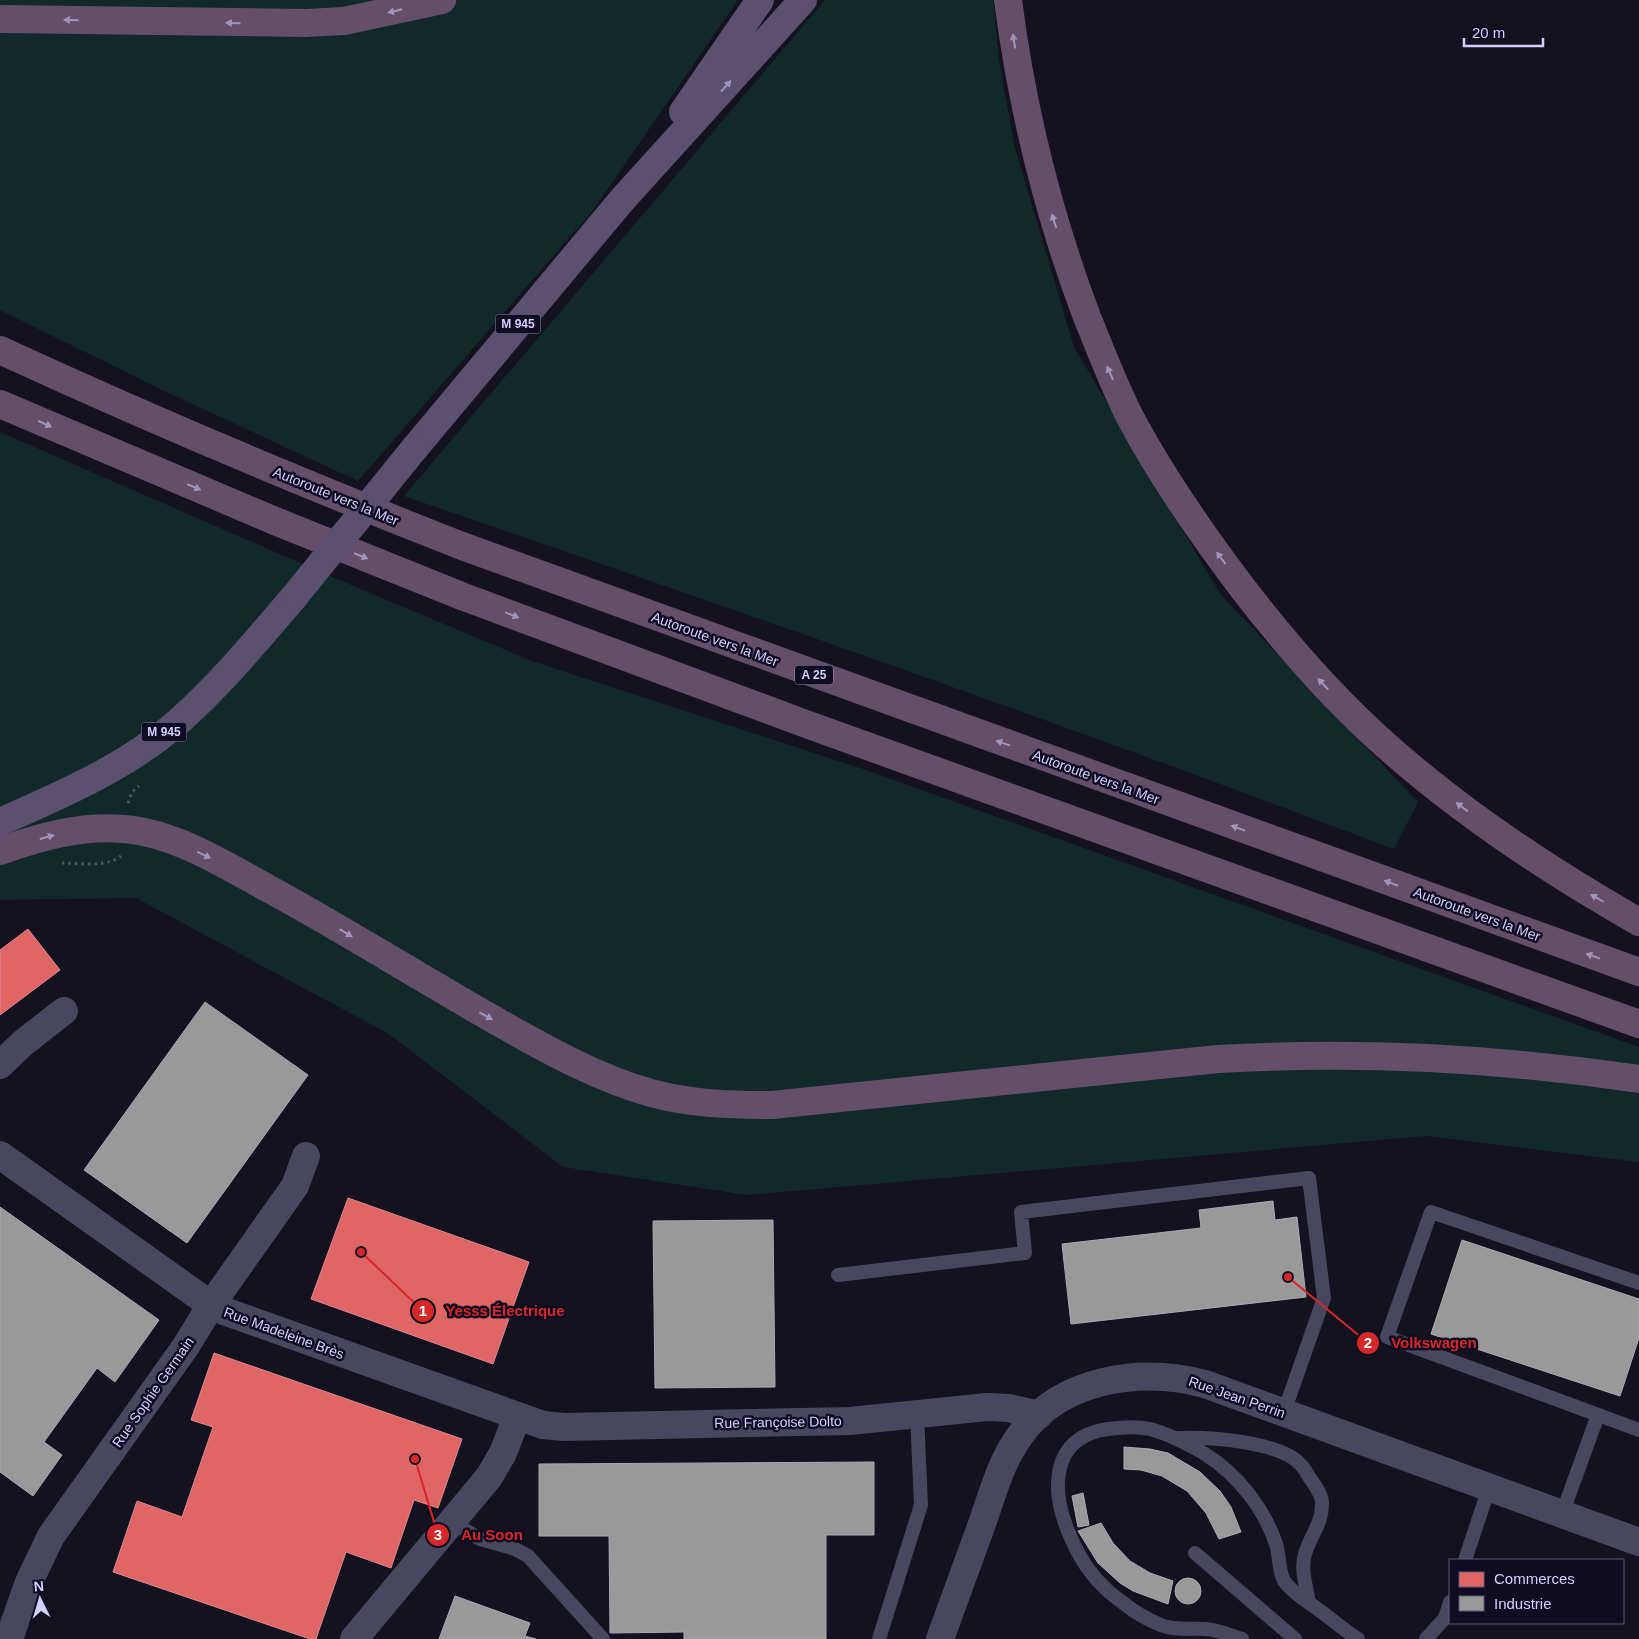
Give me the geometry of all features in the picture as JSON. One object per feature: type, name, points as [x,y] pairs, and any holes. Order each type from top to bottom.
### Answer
[{"type":"highway","points":[[0,19],[306,23],[344,20],[442,0]]},
{"type":"highway","points":[[1008,0],[1034,148],[1052,214],[1076,288],[1102,356],[1130,418],[1199,530],[1280,637],[1326,688],[1390,750],[1492,829],[1577,887],[1639,922]]},
{"type":"highway","name":"Autoroute vers la Mer","points":[[0,350],[226,451],[462,546],[1639,972]]},
{"type":"highway","points":[[0,404],[266,517],[464,597],[806,724],[1639,1024]]},
{"type":"highway","points":[[0,851],[64,832],[94,828],[124,829],[170,840],[236,871],[295,903],[534,1042],[614,1080],[650,1093],[690,1102],[728,1105],[772,1105],[1218,1059],[1291,1055],[1375,1055],[1474,1060],[1548,1066],[1639,1079]]},
{"type":"main road","name":"M 945","points":[[622,200],[760,0]]},
{"type":"main road","name":"M 945","points":[[0,822],[98,776],[177,723],[250,649],[622,200],[802,0]]},
{"type":"street","points":[[0,1065],[16,1049],[64,1011]]},
{"type":"street","name":"Rue Madeleine Brès","points":[[0,1155],[212,1305],[234,1316],[517,1417]]},
{"type":"street","name":"Rue Sophie Germain","points":[[13,1634],[43,1549],[186,1346],[212,1305],[295,1186],[306,1156]]},
{"type":"street","name":"Rue Jean Perrin","points":[[940,1639],[1000,1471],[1020,1436],[1040,1415],[1084,1388],[1102,1382],[1141,1376],[1172,1376],[1196,1381],[1639,1542]]},
{"type":"street","name":"Rue Françoise Dolto","points":[[517,1417],[543,1425],[564,1426],[850,1421],[998,1407],[1040,1415]]},
{"type":"street","points":[[354,1639],[496,1467],[517,1417]]},
{"type":"lane","points":[[838,1274],[1025,1253],[1021,1212],[1309,1178],[1324,1298],[1284,1412]]},
{"type":"lane","points":[[1639,1283],[1430,1212],[1387,1337],[1639,1430]]},
{"type":"lane","points":[[879,1639],[921,1504],[918,1415]]},
{"type":"lane","points":[[1562,1514],[1598,1415]]},
{"type":"lane","points":[[1242,1639],[1205,1629],[1180,1629],[1161,1626],[1122,1603],[1105,1589],[1086,1567],[1064,1522],[1058,1504],[1057,1489],[1062,1461],[1076,1441],[1086,1434],[1133,1427],[1149,1429],[1174,1438],[1220,1464],[1247,1493],[1273,1535],[1283,1580],[1296,1595],[1310,1603],[1358,1639]]},
{"type":"lane","points":[[1174,1438],[1205,1437],[1276,1450],[1290,1456],[1301,1465],[1317,1488],[1323,1502],[1321,1519],[1305,1555],[1304,1575],[1310,1603]]},
{"type":"lane","points":[[1465,1559],[1489,1488]]},
{"type":"lane","points":[[452,1522],[480,1539],[514,1549],[528,1556],[603,1639]]},
{"type":"lane","points":[[1195,1553],[1295,1639]]},
{"type":"lane","points":[[1426,1639],[1445,1618],[1449,1605]]},
{"type":"path","points":[[55,862],[115,861],[122,856],[124,847]]},
{"type":"green space","points":[[0,0],[738,0],[594,209],[358,481],[160,389],[0,310]]},
{"type":"green space","points":[[825,0],[993,0],[999,59],[1014,144],[1074,347],[1221,595],[1418,802],[1394,849],[901,669],[404,496]]},
{"type":"green space","points":[[0,432],[337,579],[532,661],[863,769],[1639,1047],[1639,1162],[1426,1136],[747,1195],[563,1167],[389,1034],[136,898],[0,900]]},
{"type":"building: Commerces","points":[[28,929],[60,970],[0,1015],[0,950]]},
{"type":"building: Commerces","points":[[348,1198],[529,1262],[493,1364],[311,1299]]},
{"type":"building: Commerces","points":[[214,1353],[462,1439],[438,1508],[414,1500],[391,1568],[346,1552],[316,1639],[310,1639],[113,1572],[137,1501],[182,1517],[213,1427],[191,1420]]},
{"type":"building: Industrie","points":[[205,1002],[308,1075],[187,1243],[84,1170]]},
{"type":"building: Industrie","points":[[1273,1201],[1275,1220],[1297,1217],[1306,1297],[1071,1324],[1062,1244],[1201,1228],[1199,1210]]},
{"type":"building: Industrie","points":[[0,1207],[159,1320],[115,1382],[97,1368],[44,1442],[62,1455],[33,1496],[0,1472]]},
{"type":"building: Industrie","points":[[773,1220],[775,1387],[655,1388],[653,1221]]},
{"type":"building: Industrie","points":[[1462,1240],[1639,1299],[1639,1338],[1620,1396],[1431,1334]]},
{"type":"building: Industrie","points":[[1124,1447],[1150,1449],[1168,1453],[1200,1472],[1220,1491],[1231,1507],[1241,1532],[1219,1539],[1206,1513],[1187,1491],[1162,1476],[1141,1470],[1124,1469]]},
{"type":"building: Industrie","points":[[874,1462],[874,1535],[826,1535],[826,1639],[684,1639],[684,1632],[610,1633],[609,1536],[539,1536],[539,1464]]},
{"type":"building: Industrie","points":[[1083,1493],[1089,1525],[1078,1527],[1072,1496]]},
{"type":"building: Industrie","points":[[1101,1523],[1113,1543],[1130,1561],[1150,1573],[1173,1581],[1168,1604],[1133,1591],[1120,1583],[1098,1563],[1078,1531]]},
{"type":"building: Industrie","points":[[1188,1578],[1197,1582],[1201,1591],[1197,1600],[1188,1604],[1179,1600],[1175,1591],[1179,1582]]},
{"type":"building: Industrie","points":[[455,1596],[530,1623],[525,1636],[536,1639],[439,1639]]},
{"type":"place","name":"Yesss Électrique","points":[[361,1252]]},
{"type":"place","name":"Volkswagen","points":[[1288,1277]]},
{"type":"place","name":"Au Soon","points":[[415,1459]]}]
